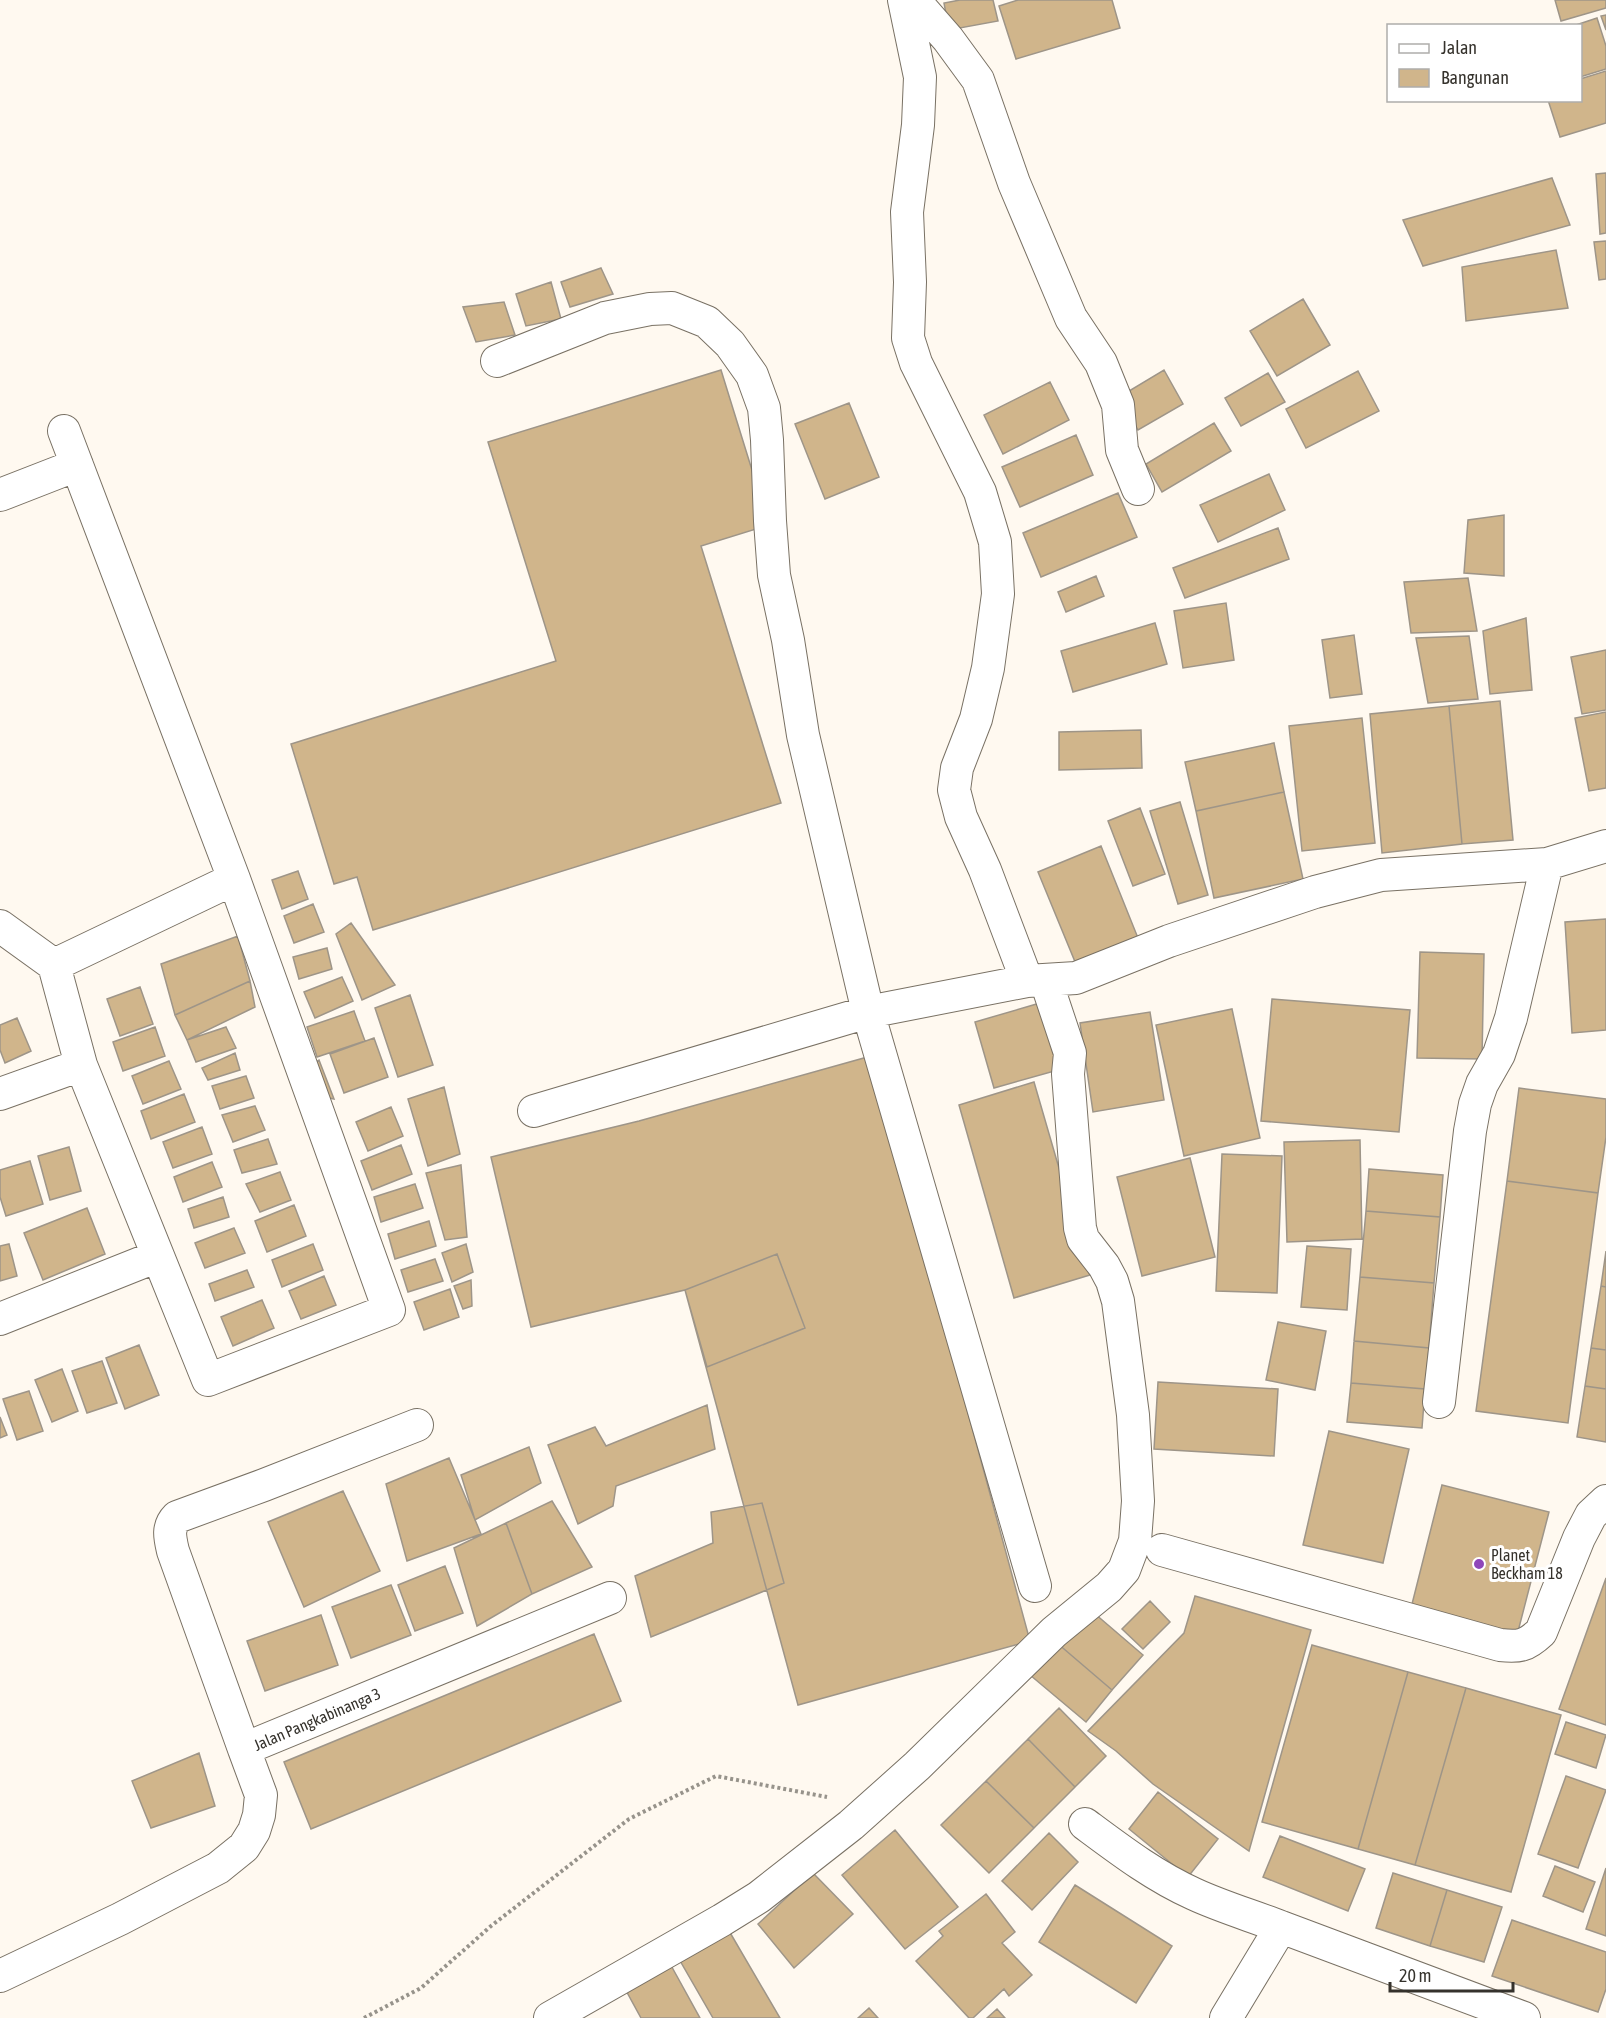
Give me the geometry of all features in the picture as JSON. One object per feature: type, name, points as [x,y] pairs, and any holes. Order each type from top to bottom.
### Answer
[{"type":"street","points":[[550,2018],[759,1897],[850,1825],[917,1766],[1054,1632],[1109,1587],[1124,1570],[1135,1541],[1138,1501],[1133,1415],[1118,1301],[1112,1281],[1104,1266],[1083,1239],[1080,1228],[1069,1084],[1070,1053],[961,817],[954,790],[957,768],[976,718],[988,668],[998,594],[995,542],[980,492],[916,363],[908,338],[910,282],[907,212],[918,125],[920,77],[904,0]]},
{"type":"street","points":[[914,0],[948,39],[978,80],[1014,183],[1066,307],[1101,363],[1118,405],[1122,450],[1138,489]]},
{"type":"street","points":[[497,362],[605,318],[650,309],[672,308],[707,322],[730,344],[752,375],[764,408],[768,440],[774,575],[788,640],[803,735],[868,1012],[1035,1586]]},
{"type":"street","points":[[0,926],[54,965],[81,1065],[208,1380],[389,1310],[234,879],[64,431]]},
{"type":"street","points":[[0,495],[77,465]]},
{"type":"street","points":[[534,1111],[868,1012],[1037,981],[1076,978],[1168,940],[1315,892],[1381,875],[1547,864],[1606,846]]},
{"type":"street","points":[[1439,1402],[1475,1104],[1511,1018],[1547,864]]},
{"type":"street","points":[[54,965],[234,879]]},
{"type":"street","points":[[0,1094],[81,1065]]},
{"type":"street","points":[[0,1318],[158,1256]]},
{"type":"street","points":[[244,1749],[173,1551],[170,1535],[172,1522],[177,1517],[417,1425]]},
{"type":"street","points":[[1161,1550],[1500,1645],[1518,1647],[1541,1632],[1579,1538],[1591,1515],[1606,1501]]},
{"type":"street","name":"Jalan Pangkabinanga 3","points":[[0,1976],[120,1919],[218,1868],[244,1847],[254,1831],[259,1815],[261,1795],[244,1749],[610,1598]]},
{"type":"street","points":[[1085,1824],[1144,1867],[1196,1895],[1524,2018]]},
{"type":"street","points":[[1226,2018],[1281,1927]]},
{"type":"path","points":[[364,2018],[421,1988],[491,1926],[628,1819],[716,1776],[826,1796],[850,1825]]},
{"type":"building","points":[[960,0],[993,0],[998,21],[949,30],[944,3]]},
{"type":"building","points":[[1018,0],[1112,0],[1120,28],[1016,59],[999,6]]},
{"type":"building","points":[[1555,0],[1606,0],[1606,8],[1561,21]]},
{"type":"building","points":[[1606,15],[1606,30],[1601,16]]},
{"type":"building","points":[[1597,18],[1606,46],[1606,69],[1582,76],[1582,24],[1579,24]]},
{"type":"building","points":[[1606,71],[1606,123],[1560,137],[1549,102],[1582,102],[1582,78]]},
{"type":"building","points":[[1606,173],[1606,233],[1600,234],[1596,174]]},
{"type":"building","points":[[1552,178],[1570,225],[1423,266],[1403,220]]},
{"type":"building","points":[[1606,241],[1606,279],[1599,280],[1594,242]]},
{"type":"building","points":[[1556,250],[1568,308],[1466,321],[1462,267]]},
{"type":"building","points":[[601,268],[613,294],[570,307],[561,282]]},
{"type":"building","points":[[551,282],[561,319],[526,326],[516,294]]},
{"type":"building","points":[[1303,299],[1330,345],[1277,376],[1250,331]]},
{"type":"building","points":[[504,302],[515,335],[476,342],[463,307]]},
{"type":"building","points":[[721,370],[769,525],[701,546],[781,803],[373,930],[357,877],[334,884],[291,744],[556,661],[488,442]]},
{"type":"building","points":[[1164,370],[1183,404],[1138,430],[1119,397]]},
{"type":"building","points":[[1358,371],[1379,411],[1306,448],[1286,409]]},
{"type":"building","points":[[1268,373],[1285,402],[1241,426],[1225,398]]},
{"type":"building","points":[[1050,382],[1069,420],[1003,454],[984,415]]},
{"type":"building","points":[[849,403],[879,477],[825,499],[795,424]]},
{"type":"building","points":[[1214,423],[1231,451],[1162,492],[1146,464]]},
{"type":"building","points":[[1076,435],[1093,475],[1020,507],[1002,467]]},
{"type":"building","points":[[1269,474],[1285,510],[1218,542],[1200,505]]},
{"type":"building","points":[[1118,493],[1137,537],[1041,577],[1023,533]]},
{"type":"building","points":[[1504,515],[1504,576],[1464,573],[1468,520]]},
{"type":"building","points":[[1278,528],[1289,559],[1185,598],[1173,568]]},
{"type":"building","points":[[1096,576],[1104,596],[1066,612],[1058,592]]},
{"type":"building","points":[[1468,578],[1477,631],[1411,633],[1404,582]]},
{"type":"building","points":[[1226,603],[1234,660],[1183,668],[1174,611]]},
{"type":"building","points":[[1526,618],[1532,690],[1490,694],[1483,631]]},
{"type":"building","points":[[1155,623],[1167,664],[1073,692],[1061,651]]},
{"type":"building","points":[[1354,635],[1362,694],[1330,698],[1322,640]]},
{"type":"building","points":[[1469,636],[1478,699],[1428,703],[1416,638]]},
{"type":"building","points":[[1606,650],[1606,710],[1582,714],[1571,657]]},
{"type":"building","points":[[1500,701],[1513,840],[1462,844],[1449,706]]},
{"type":"building","points":[[1449,706],[1462,844],[1382,853],[1370,714]]},
{"type":"building","points":[[1606,712],[1606,788],[1589,791],[1575,718]]},
{"type":"building","points":[[1362,718],[1375,843],[1302,851],[1289,726]]},
{"type":"building","points":[[1141,730],[1142,768],[1059,770],[1059,732]]},
{"type":"building","points":[[1274,743],[1284,792],[1196,811],[1185,762]]},
{"type":"building","points":[[1284,792],[1303,879],[1214,898],[1196,811]]},
{"type":"building","points":[[1180,802],[1208,895],[1178,904],[1150,811]]},
{"type":"building","points":[[1140,808],[1165,874],[1133,886],[1108,821]]},
{"type":"building","points":[[1101,846],[1140,943],[1078,969],[1038,872]]},
{"type":"building","points":[[298,871],[308,899],[282,909],[272,880]]},
{"type":"building","points":[[313,904],[324,932],[294,943],[284,916]]},
{"type":"building","points":[[1606,919],[1606,1030],[1572,1033],[1565,922]]},
{"type":"building","points":[[351,923],[395,985],[362,1000],[336,934]]},
{"type":"building","points":[[238,936],[250,981],[175,1015],[161,964]]},
{"type":"building","points":[[327,948],[332,969],[299,979],[293,957]]},
{"type":"building","points":[[1420,952],[1484,954],[1482,1059],[1417,1058]]},
{"type":"building","points":[[342,977],[353,1001],[315,1018],[304,992]]},
{"type":"building","points":[[250,981],[255,1007],[187,1040],[175,1015]]},
{"type":"building","points":[[140,987],[153,1024],[120,1036],[107,999]]},
{"type":"building","points":[[410,995],[433,1065],[398,1077],[375,1008]]},
{"type":"building","points":[[1272,999],[1410,1010],[1399,1132],[1261,1121]]},
{"type":"building","points":[[1040,1003],[1058,1070],[994,1088],[975,1022]]},
{"type":"building","points":[[1232,1009],[1260,1138],[1184,1156],[1156,1025]]},
{"type":"building","points":[[354,1011],[365,1041],[317,1057],[307,1027]]},
{"type":"building","points":[[1150,1012],[1164,1100],[1093,1112],[1080,1023]]},
{"type":"building","points":[[17,1018],[31,1051],[5,1063],[0,1050],[0,1025]]},
{"type":"building","points":[[155,1027],[165,1056],[123,1071],[113,1042]]},
{"type":"building","points":[[226,1027],[236,1048],[196,1062],[187,1040]]},
{"type":"building","points":[[374,1038],[388,1077],[344,1093],[330,1054]]},
{"type":"building","points":[[235,1053],[240,1070],[208,1080],[202,1068]]},
{"type":"building","points":[[871,1056],[1030,1641],[798,1705],[685,1290],[531,1327],[491,1157],[639,1121]]},
{"type":"building","points":[[319,1060],[334,1099],[329,1098],[309,1066]]},
{"type":"building","points":[[169,1061],[181,1089],[143,1104],[132,1076]]},
{"type":"building","points":[[246,1076],[254,1098],[220,1109],[212,1086]]},
{"type":"building","points":[[1034,1082],[1090,1275],[1014,1298],[959,1105]]},
{"type":"building","points":[[444,1087],[460,1154],[428,1166],[408,1099]]},
{"type":"building","points":[[1519,1088],[1606,1099],[1606,1137],[1598,1193],[1507,1181]]},
{"type":"building","points":[[184,1094],[195,1122],[151,1139],[141,1111]]},
{"type":"building","points":[[255,1106],[265,1130],[233,1142],[222,1115]]},
{"type":"building","points":[[391,1107],[403,1136],[368,1151],[356,1122]]},
{"type":"building","points":[[202,1127],[212,1154],[173,1168],[163,1142]]},
{"type":"building","points":[[268,1139],[277,1164],[242,1173],[234,1150]]},
{"type":"building","points":[[1360,1140],[1362,1239],[1287,1242],[1284,1142]]},
{"type":"building","points":[[401,1145],[412,1174],[372,1190],[361,1161]]},
{"type":"building","points":[[69,1147],[81,1191],[50,1200],[38,1156]]},
{"type":"building","points":[[1222,1154],[1282,1156],[1277,1293],[1216,1291]]},
{"type":"building","points":[[1190,1158],[1215,1257],[1142,1276],[1117,1177]]},
{"type":"building","points":[[30,1161],[43,1204],[6,1216],[0,1197],[0,1170]]},
{"type":"building","points":[[212,1162],[222,1187],[183,1202],[174,1177]]},
{"type":"building","points":[[461,1165],[467,1237],[445,1240],[426,1173]]},
{"type":"building","points":[[1369,1169],[1443,1175],[1440,1217],[1366,1211]]},
{"type":"building","points":[[280,1172],[291,1200],[260,1212],[246,1184]]},
{"type":"building","points":[[1507,1181],[1598,1193],[1568,1423],[1476,1411]]},
{"type":"building","points":[[415,1184],[423,1208],[381,1222],[374,1197]]},
{"type":"building","points":[[223,1197],[229,1217],[194,1228],[188,1209]]},
{"type":"building","points":[[294,1205],[306,1236],[267,1252],[255,1221]]},
{"type":"building","points":[[87,1208],[105,1254],[43,1280],[24,1233]]},
{"type":"building","points":[[1366,1211],[1440,1217],[1434,1283],[1360,1277]]},
{"type":"building","points":[[429,1221],[436,1246],[395,1259],[388,1234]]},
{"type":"building","points":[[234,1228],[245,1253],[205,1268],[195,1243]]},
{"type":"building","points":[[9,1244],[17,1276],[0,1281],[0,1246]]},
{"type":"building","points":[[313,1244],[323,1270],[282,1287],[272,1260]]},
{"type":"building","points":[[466,1244],[473,1272],[452,1282],[442,1253]]},
{"type":"building","points":[[1307,1246],[1351,1249],[1347,1310],[1301,1307]]},
{"type":"building","points":[[1606,1251],[1606,1287],[1601,1286]]},
{"type":"building","points":[[777,1254],[805,1328],[707,1367],[685,1290]]},
{"type":"building","points":[[435,1259],[443,1281],[408,1292],[401,1270]]},
{"type":"building","points":[[247,1270],[254,1287],[215,1301],[209,1284]]},
{"type":"building","points":[[324,1276],[336,1305],[301,1319],[289,1291]]},
{"type":"building","points":[[1360,1277],[1434,1283],[1429,1348],[1354,1341]]},
{"type":"building","points":[[471,1280],[472,1306],[463,1309],[454,1286]]},
{"type":"building","points":[[1601,1286],[1606,1287],[1606,1350],[1591,1348]]},
{"type":"building","points":[[450,1289],[459,1317],[424,1330],[414,1302]]},
{"type":"building","points":[[262,1300],[274,1328],[233,1346],[221,1317]]},
{"type":"building","points":[[1278,1322],[1326,1331],[1315,1390],[1266,1380]]},
{"type":"building","points":[[1354,1341],[1429,1348],[1425,1389],[1351,1383]]},
{"type":"building","points":[[139,1345],[159,1395],[125,1409],[106,1358]]},
{"type":"building","points":[[1591,1348],[1606,1350],[1606,1389],[1585,1386]]},
{"type":"building","points":[[102,1361],[117,1403],[87,1413],[72,1371]]},
{"type":"building","points":[[62,1369],[78,1411],[52,1422],[35,1380]]},
{"type":"building","points":[[1158,1382],[1278,1389],[1274,1456],[1154,1449]]},
{"type":"building","points":[[1351,1383],[1425,1389],[1422,1428],[1347,1422]]},
{"type":"building","points":[[1585,1386],[1606,1389],[1606,1442],[1577,1437]]},
{"type":"building","points":[[29,1391],[43,1431],[17,1440],[3,1399]]},
{"type":"building","points":[[707,1405],[715,1449],[616,1486],[613,1506],[578,1524],[548,1445],[595,1427],[606,1446]]},
{"type":"building","points":[[0,1417],[7,1435],[0,1438]]},
{"type":"building","points":[[1329,1431],[1409,1449],[1383,1563],[1303,1545]]},
{"type":"building","points":[[529,1447],[541,1483],[475,1520],[461,1475]]},
{"type":"building","points":[[449,1458],[481,1534],[407,1561],[386,1484]]},
{"type":"building","name":"Planet Beckham 18","points":[[1442,1485],[1549,1512],[1515,1643],[1409,1616]]},
{"type":"building","points":[[343,1491],[380,1571],[304,1607],[268,1522]]},
{"type":"building","points":[[552,1501],[592,1567],[532,1594],[506,1523]]},
{"type":"building","points":[[762,1503],[784,1583],[651,1637],[635,1576],[713,1543],[711,1512]]},
{"type":"building","points":[[506,1523],[532,1594],[477,1626],[454,1548]]},
{"type":"building","points":[[445,1566],[463,1613],[415,1631],[398,1585]]},
{"type":"building","points":[[1606,1578],[1606,1725],[1559,1709]]},
{"type":"building","points":[[391,1585],[411,1635],[351,1658],[332,1607]]},
{"type":"building","points":[[1195,1596],[1311,1630],[1249,1851],[1153,1784],[1116,1751],[1088,1731],[1184,1633]]},
{"type":"building","points":[[1150,1601],[1170,1622],[1143,1649],[1122,1629]]},
{"type":"building","points":[[1087,1607],[1143,1655],[1112,1690],[1057,1643]]},
{"type":"building","points":[[321,1615],[338,1665],[265,1691],[247,1641]]},
{"type":"building","points":[[594,1634],[621,1701],[311,1829],[284,1762]]},
{"type":"building","points":[[1057,1643],[1112,1690],[1086,1722],[1030,1675]]},
{"type":"building","points":[[1312,1645],[1408,1672],[1358,1849],[1262,1822]]},
{"type":"building","points":[[1408,1672],[1466,1688],[1415,1865],[1358,1849]]},
{"type":"building","points":[[1466,1688],[1561,1715],[1511,1892],[1415,1865]]},
{"type":"building","points":[[1059,1708],[1106,1756],[1075,1787],[1028,1739]]},
{"type":"building","points":[[1566,1722],[1606,1735],[1596,1768],[1555,1754]]},
{"type":"building","points":[[1028,1739],[1075,1787],[1034,1828],[986,1781]]},
{"type":"building","points":[[199,1753],[215,1806],[151,1828],[132,1781]]},
{"type":"building","points":[[1566,1776],[1606,1790],[1578,1868],[1538,1854]]},
{"type":"building","points":[[986,1781],[1034,1828],[989,1873],[941,1825]]},
{"type":"building","points":[[1158,1792],[1218,1839],[1188,1877],[1129,1829]]},
{"type":"building","points":[[895,1830],[958,1907],[905,1949],[842,1875]]},
{"type":"building","points":[[1049,1833],[1078,1862],[1032,1910],[1002,1881]]},
{"type":"building","points":[[1280,1836],[1365,1869],[1348,1911],[1263,1877]]},
{"type":"building","points":[[1555,1866],[1595,1882],[1583,1912],[1543,1896]]},
{"type":"building","points":[[1606,1868],[1606,1936],[1586,1929]]},
{"type":"building","points":[[813,1873],[853,1914],[794,1968],[758,1924]]},
{"type":"building","points":[[1393,1873],[1447,1890],[1430,1946],[1376,1928]]},
{"type":"building","points":[[1075,1885],[1172,1946],[1136,2003],[1039,1942]]},
{"type":"building","points":[[1447,1890],[1502,1907],[1484,1962],[1430,1946]]},
{"type":"building","points":[[986,1894],[1015,1932],[1002,1943],[1032,1975],[1009,1996],[1004,1989],[973,2018],[969,2018],[916,1961],[943,1936],[939,1931]]},
{"type":"building","points":[[1512,1920],[1606,1952],[1606,1989],[1598,2012],[1492,1976]]},
{"type":"building","points":[[725,1924],[780,2018],[713,2018],[675,1952]]},
{"type":"building","points":[[668,1960],[700,2018],[641,2018],[623,1985]]},
{"type":"building","points":[[869,2008],[878,2018],[858,2018]]},
{"type":"building","points":[[997,2009],[1005,2018],[987,2018]]},
{"type":"place","name":"Planet Beckham 18","points":[[1479,1564]]}]
